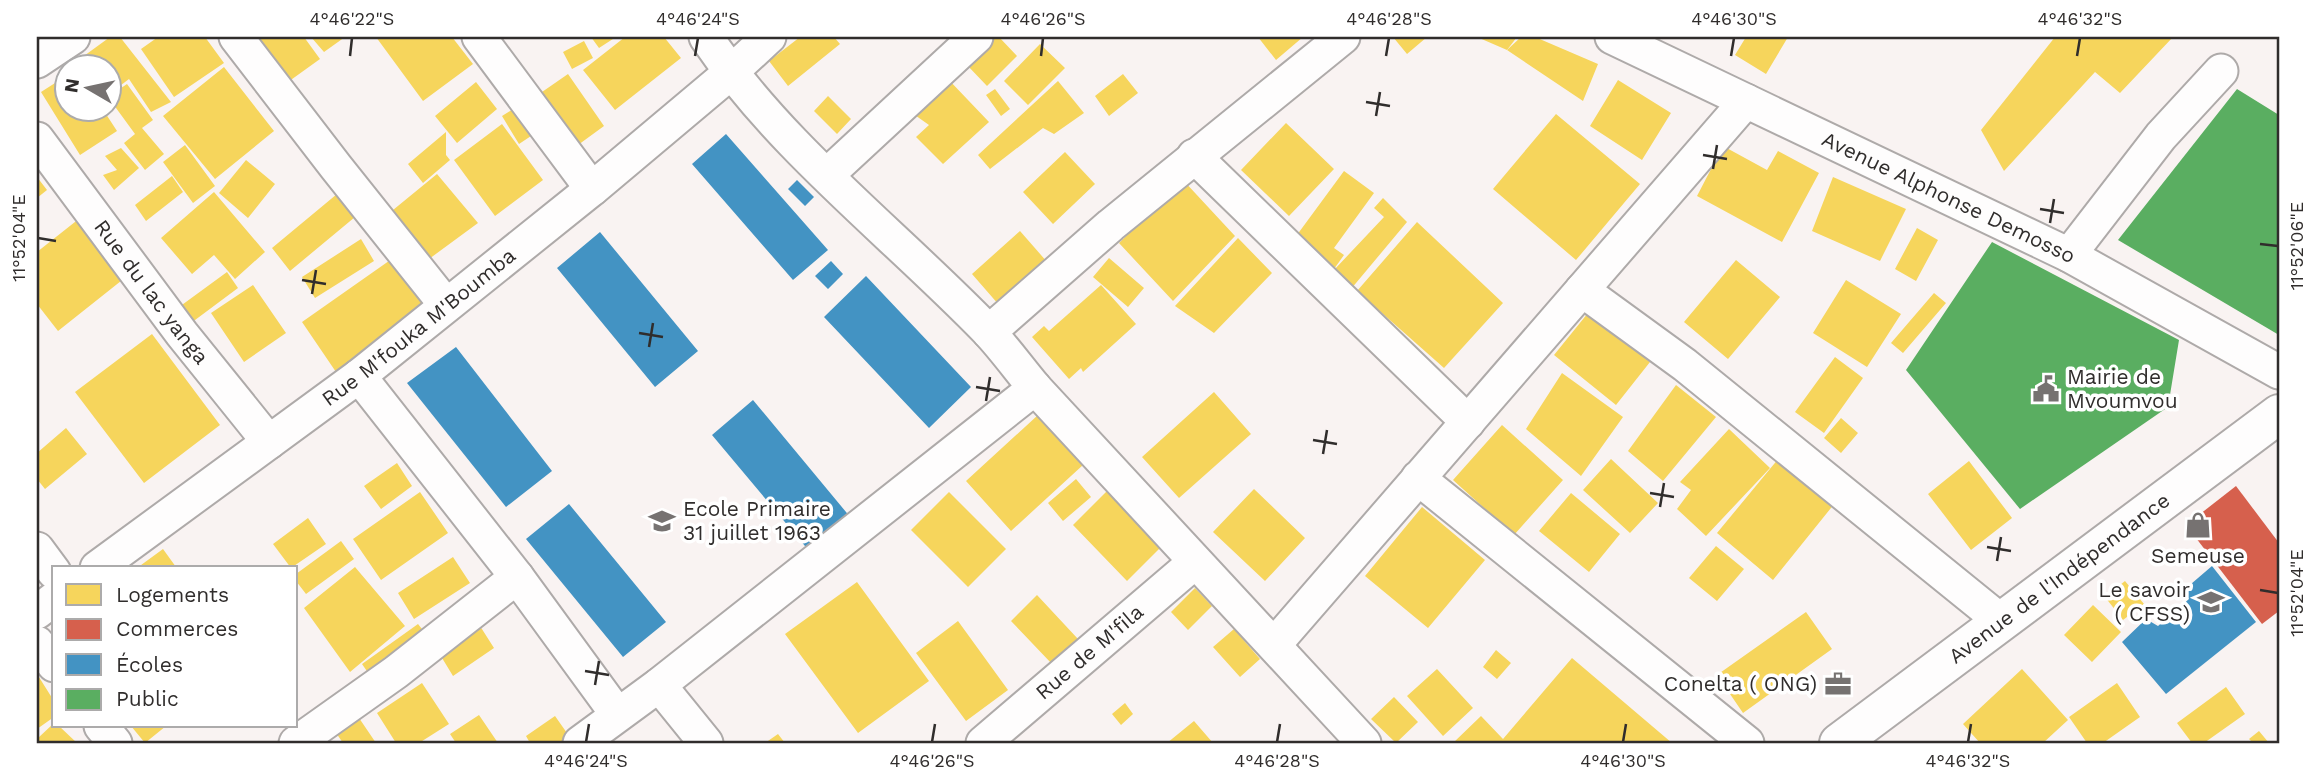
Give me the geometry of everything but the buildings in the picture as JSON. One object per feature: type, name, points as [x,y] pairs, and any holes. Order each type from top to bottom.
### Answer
[{"type":"street","points":[[37,61],[73,37]]},
{"type":"street","points":[[236,37],[446,305]]},
{"type":"street","points":[[479,37],[592,188]]},
{"type":"street","points":[[706,37],[730,73],[787,136],[989,332],[1035,388],[1363,743]]},
{"type":"street","name":"Rue M'fouka M'Boumba","points":[[100,566],[359,376],[592,188],[769,37]]},
{"type":"street","points":[[827,175],[976,37]]},
{"type":"street","points":[[989,332],[1111,225],[1343,37]]},
{"type":"street","name":"Avenue Alphonse Demosso","points":[[1612,37],[2069,255],[2279,372]]},
{"type":"street","points":[[2069,255],[2161,136],[2221,71]]},
{"type":"street","points":[[1274,645],[1746,101]]},
{"type":"street","name":"Rue du lac yanga","points":[[37,139],[182,334],[269,442]]},
{"type":"street","points":[[1195,156],[1468,422]]},
{"type":"street","points":[[1582,290],[1685,366],[2001,621]]},
{"type":"street","points":[[359,376],[517,577],[617,714]]},
{"type":"street","points":[[580,743],[659,685],[1035,388]]},
{"type":"street","name":"Avenue de l'Indépendance","points":[[1839,743],[2279,414]]},
{"type":"street","points":[[1418,478],[1748,743]]},
{"type":"street","points":[[37,549],[52,569]]},
{"type":"street","name":"Rue de M'fila","points":[[982,743],[1195,562]]},
{"type":"street","points":[[296,743],[396,672],[517,577]]},
{"type":"street","points":[[37,612],[52,601]]},
{"type":"street","points":[[37,643],[52,662]]},
{"type":"street","points":[[659,685],[706,743]]},
{"type":"street","points":[[104,728],[115,743]]},
{"type":"place","name":"Mairie de Mvoumvou","points":[[2046,389]]},
{"type":"place","name":"Ecole Primaire 31 juillet 1963","points":[[662,521]]},
{"type":"place","name":"Semeuse","points":[[2198,525]]},
{"type":"place","name":"Le savoir ( CFSS)","points":[[2211,602]]},
{"type":"place","name":"Conelta ( ONG)","points":[[1838,684]]}]
